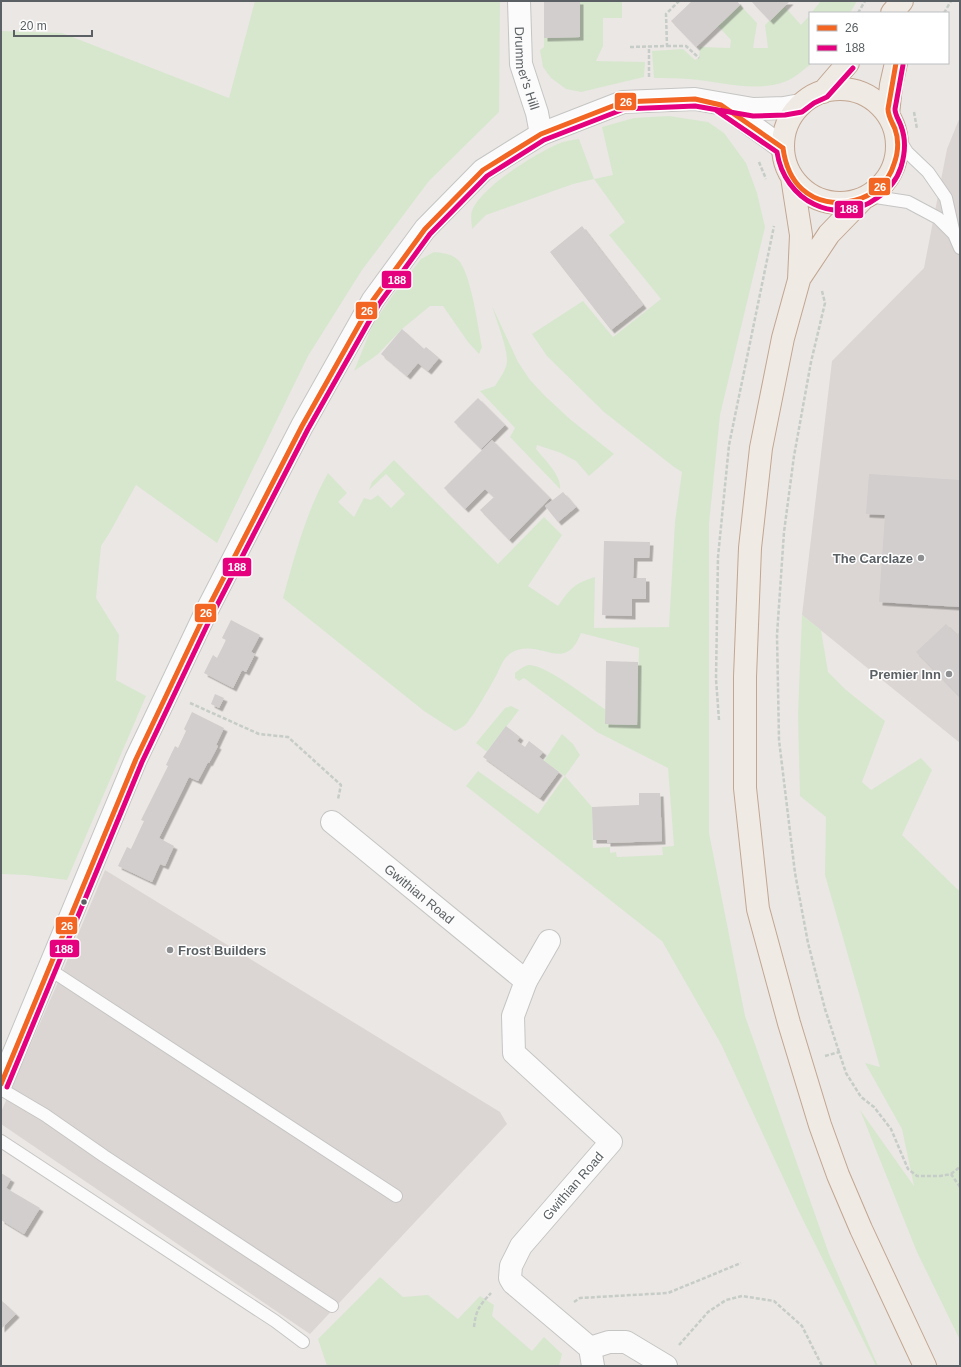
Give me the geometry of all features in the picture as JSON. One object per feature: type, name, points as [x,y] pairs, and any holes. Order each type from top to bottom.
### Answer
[{"type":"highway","points":[[823,92],[847,64]]},
{"type":"highway","points":[[888,115],[891,85],[896,64]]},
{"type":"highway","points":[[799,280],[829,234],[865,198],[880,188],[889,177],[895,164],[898,150],[897,136],[894,125],[888,115],[878,104],[866,95],[838,89],[823,92],[811,97],[800,105],[793,114],[787,124],[784,136],[784,158],[792,177],[801,236],[799,280],[783,338],[761,448],[750,548],[745,677],[744,788],[758,909],[801,1064],[820,1125],[838,1176],[861,1229],[925,1366]]},
{"type":"highway","points":[[792,177],[802,189],[815,198],[830,203],[846,204],[865,198]]},
{"type":"street","name":"Drummer's Hill","points":[[519,1],[521,64],[537,113],[541,134]]},
{"type":"street","points":[[1,1084],[136,759],[209,606],[302,426],[373,300],[425,230],[483,170],[541,134],[623,102],[695,99],[721,105],[753,109],[784,108],[800,105]]},
{"type":"street","points":[[721,105],[783,148]]},
{"type":"street","name":"Gwithian Road","points":[[332,822],[526,981]]},
{"type":"street","name":"Gwithian Road","points":[[510,1278],[511,1266],[520,1246],[611,1142],[514,1053],[513,1016],[526,981],[549,941]]},
{"type":"street","points":[[510,1278],[513,1283],[552,1316],[592,1357],[609,1342],[626,1342],[664,1365]]},
{"type":"lane","points":[[897,136],[907,152],[928,172],[946,198],[954,234],[960,248]]},
{"type":"lane","points":[[865,198],[908,202],[938,218],[954,234]]},
{"type":"lane","points":[[49,969],[396,1196]]},
{"type":"lane","points":[[1,1089],[45,1115],[104,1156],[332,1306]]},
{"type":"lane","points":[[1,1141],[275,1321],[303,1342]]},
{"type":"path","points":[[667,46],[666,14],[679,1]]},
{"type":"path","points":[[859,12],[865,1]]},
{"type":"path","points":[[945,12],[951,1]]},
{"type":"path","points":[[648,72],[649,46]]},
{"type":"path","points":[[630,47],[686,46],[699,58]]},
{"type":"path","points":[[822,290],[825,303],[810,362],[794,456],[784,532],[777,635],[779,740],[795,873],[808,943],[825,1009],[846,1073],[861,1097],[874,1108],[891,1129],[908,1169],[917,1176],[940,1176],[951,1174],[960,1167]]},
{"type":"path","points":[[168,692],[259,734],[288,737],[341,785],[332,822]]},
{"type":"path","points":[[801,1064],[839,1052]]},
{"type":"path","points":[[951,1174],[960,1187]]},
{"type":"path","points":[[552,1316],[580,1298],[668,1293],[741,1263]]},
{"type":"path","points":[[474,1327],[476,1314],[482,1303],[495,1289],[510,1278]]},
{"type":"path","points":[[664,1365],[708,1312],[726,1300],[742,1296],[774,1301],[802,1326],[822,1366]]},
{"type":"shaded area","points":[[960,117],[960,743],[802,615],[832,361],[924,268],[947,149]]},
{"type":"shaded area","points":[[105,870],[500,1112],[507,1124],[310,1334],[1,1124],[1,1112]]},
{"type":"green space","points":[[255,1],[500,1],[499,112],[429,181],[362,270],[308,356],[217,543],[136,485],[101,546],[96,598],[119,635],[116,680],[146,696],[67,880],[26,875],[1,874],[1,31],[62,33],[229,98]]},
{"type":"green space","points":[[580,1],[622,1],[622,18],[603,18],[603,46],[596,61],[645,62],[644,77],[581,92],[566,89],[551,78],[543,67],[540,50],[544,47],[544,38],[580,37]]},
{"type":"green space","points":[[821,1],[857,1],[851,12],[812,12]]},
{"type":"green space","points":[[740,5],[757,23],[753,48],[768,48],[765,25],[784,6],[801,25],[809,16],[809,64],[811,64],[788,81],[772,85],[748,86],[700,80],[654,78],[652,51],[683,49],[695,60],[699,58],[700,47],[730,48],[731,40],[718,26]]},
{"type":"green space","points":[[669,116],[708,122],[724,133],[746,163],[757,193],[765,227],[720,415],[709,524],[709,833],[745,1016],[829,1254],[878,1366],[876,1366],[801,1216],[721,1044],[662,941],[466,786],[478,771],[538,814],[565,776],[592,807],[593,848],[610,847],[610,853],[616,852],[617,857],[663,855],[662,847],[674,846],[668,768],[597,732],[524,678],[519,681],[515,678],[515,673],[523,667],[529,665],[536,666],[556,676],[605,709],[605,724],[637,725],[639,648],[581,633],[575,646],[567,652],[559,654],[532,649],[521,649],[511,653],[504,660],[471,718],[464,726],[455,731],[424,711],[283,598],[307,518],[328,473],[347,493],[338,502],[354,517],[364,498],[371,500],[378,495],[391,508],[405,494],[386,474],[369,490],[372,482],[394,460],[498,564],[544,517],[562,535],[528,586],[558,606],[573,587],[595,577],[594,628],[669,627],[675,522],[682,472],[604,412],[547,356],[532,334],[583,301],[613,337],[661,299],[609,235],[625,222],[594,179],[613,175],[602,127],[634,118]]},
{"type":"green space","points":[[579,139],[594,179],[573,184],[486,215],[472,229],[471,213],[477,202],[486,192],[523,163],[560,143]]},
{"type":"green space","points":[[434,252],[454,257],[462,265],[470,287],[482,347],[479,354],[468,342],[443,306],[430,306],[402,329],[377,355],[354,371],[373,324],[392,296],[421,259]]},
{"type":"green space","points":[[492,306],[518,362],[530,380],[571,420],[614,454],[589,476],[576,461],[561,453],[537,445],[536,449],[555,473],[560,484],[560,489],[510,437],[515,428],[480,391],[495,386],[507,363],[507,354]]},
{"type":"green space","points":[[802,615],[821,630],[828,672],[846,690],[885,721],[862,782],[871,790],[921,758],[932,770],[902,835],[960,891],[960,1340],[917,1252],[860,1110],[914,1186],[902,1129],[865,1063],[880,1067],[825,875],[826,817],[800,796],[798,714]]},
{"type":"green space","points":[[511,706],[519,710],[487,752],[476,743],[505,708]]},
{"type":"green space","points":[[562,734],[573,744],[580,755],[565,776],[544,761]]},
{"type":"green space","points":[[380,1277],[403,1297],[428,1295],[458,1319],[480,1296],[494,1305],[492,1316],[532,1351],[544,1337],[562,1354],[559,1366],[327,1366],[318,1339]]},
{"type":"building","points":[[544,1],[580,1],[580,37],[544,38]]},
{"type":"building","points":[[692,1],[737,1],[740,5],[696,47],[671,21]]},
{"type":"building","points":[[751,1],[790,1],[770,21]]},
{"type":"building","points":[[582,226],[643,305],[611,330],[550,252]]},
{"type":"building","points":[[402,329],[424,349],[426,347],[439,358],[428,371],[418,363],[407,376],[381,354]]},
{"type":"building","points":[[478,398],[505,425],[481,449],[454,422]]},
{"type":"building","points":[[492,440],[550,498],[509,540],[480,510],[494,497],[485,489],[465,509],[444,488]]},
{"type":"building","name":"The Carclaze","points":[[869,474],[960,480],[960,607],[879,602],[885,515],[866,514]]},
{"type":"building","points":[[563,492],[576,507],[558,522],[545,506]]},
{"type":"building","points":[[604,541],[650,542],[649,558],[634,558],[633,578],[646,578],[646,599],[632,599],[632,616],[602,615]]},
{"type":"building","points":[[231,620],[260,635],[251,652],[255,654],[246,672],[242,670],[233,688],[204,673],[213,655],[217,658],[226,640],[222,638]]},
{"type":"building","name":"Premier Inn","points":[[946,624],[957,635],[960,631],[960,697],[916,652]]},
{"type":"building","points":[[606,661],[638,662],[637,725],[605,724]]},
{"type":"building","points":[[215,694],[224,698],[219,708],[211,704]]},
{"type":"building","points":[[192,712],[224,728],[216,745],[218,746],[198,781],[189,777],[159,838],[174,846],[165,866],[160,864],[152,882],[118,866],[127,847],[131,849],[144,821],[141,820],[168,766],[166,765],[175,746],[178,748],[186,731],[184,729]]},
{"type":"building","points":[[506,726],[520,737],[517,741],[525,747],[529,741],[543,752],[539,757],[559,772],[540,798],[483,757]]},
{"type":"building","points":[[639,793],[660,793],[662,841],[607,843],[607,840],[593,840],[592,807],[639,805]]},
{"type":"building","points":[[1,1173],[11,1179],[6,1188],[40,1208],[24,1234],[1,1220]]},
{"type":"building","points":[[1,1300],[16,1314],[1,1329]]},
{"type":"transit line","name":"26","points":[[783,148],[787,165],[794,180],[802,189],[814,197],[841,203],[867,195],[879,188],[888,177],[894,164],[897,151],[896,133],[888,112],[896,64]]},
{"type":"transit line","name":"188","points":[[717,111],[777,152],[782,169],[790,184],[801,196],[814,204],[829,209],[845,210],[861,207],[877,198],[888,189],[901,167],[904,152],[903,131],[895,109],[903,65]]},
{"type":"transit line","name":"188","points":[[7,1087],[142,762],[212,615],[308,429],[379,304],[430,234],[487,176],[544,140],[624,109],[695,106],[753,116],[785,115],[802,112],[814,103],[827,97],[853,68]]},
{"type":"transit line","name":"26","points":[[1,1084],[136,759],[206,612],[302,426],[373,300],[425,229],[483,170],[541,134],[623,102],[695,99],[721,105],[783,148]]},
{"type":"place","name":"The Carclaze","points":[[921,558]]},
{"type":"place","name":"Premier Inn","points":[[949,674]]},
{"type":"place","name":"Frost Builders","points":[[170,950]]}]
